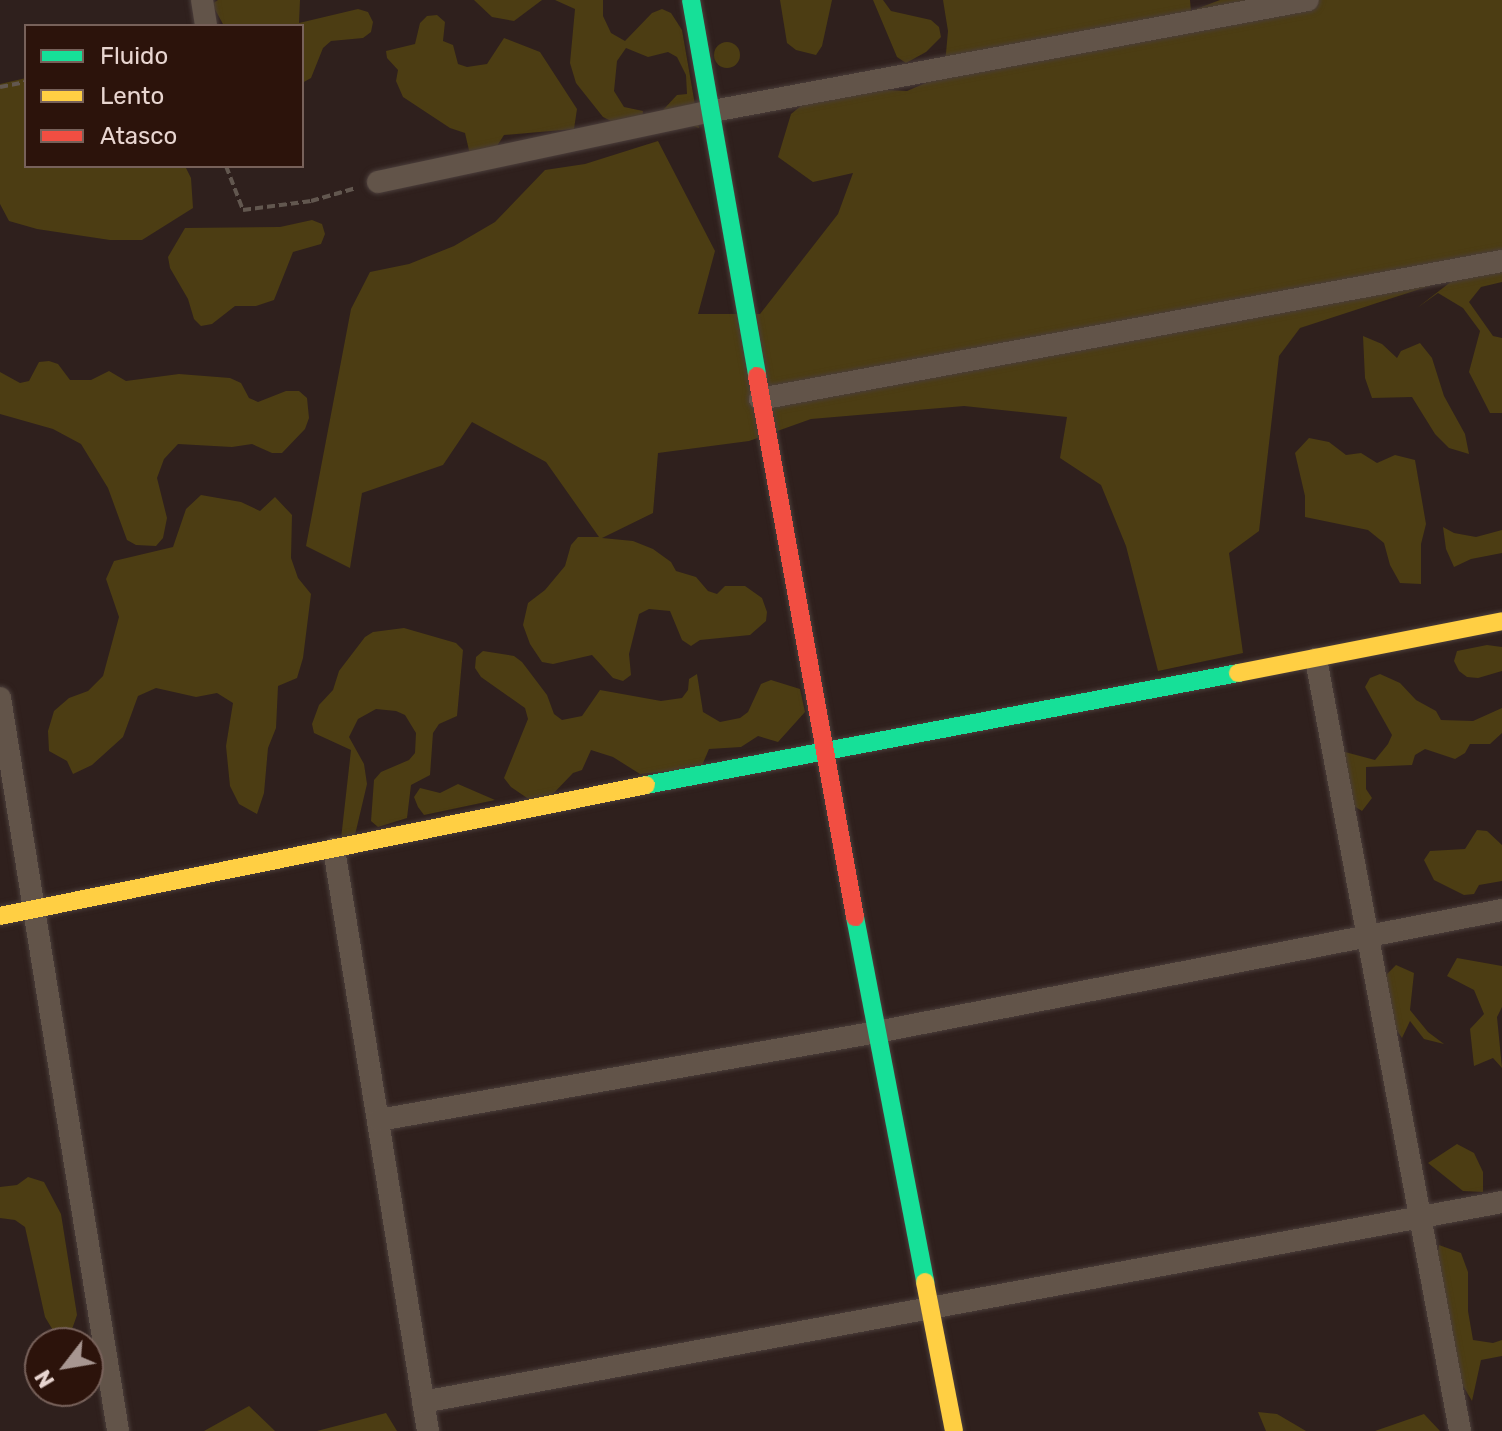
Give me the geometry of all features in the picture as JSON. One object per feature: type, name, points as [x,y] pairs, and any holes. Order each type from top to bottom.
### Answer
[{"type":"street","points":[[202,0],[206,24]]},
{"type":"street","points":[[691,0],[713,111],[822,749],[954,1431]]},
{"type":"street","points":[[378,182],[1200,10],[1308,0]]},
{"type":"street","points":[[760,399],[1502,261]]},
{"type":"street","points":[[0,916],[822,749],[1316,659],[1502,621]]},
{"type":"street","points":[[1316,659],[1370,934],[1460,1431]]},
{"type":"street","points":[[0,698],[11,849],[33,909],[118,1431]]},
{"type":"street","points":[[334,849],[428,1431]]},
{"type":"street","points":[[379,1120],[877,1032],[1502,910]]},
{"type":"street","points":[[423,1402],[1502,1202]]},
{"type":"path","points":[[0,87],[24,82]]},
{"type":"path","points":[[227,168],[243,210],[311,201],[378,182]]},
{"type":"shaded area","points":[[218,0],[300,0],[299,23],[358,9],[368,12],[373,22],[371,32],[363,38],[331,41],[323,48],[311,78],[304,82],[304,24],[223,24],[212,4]]},
{"type":"shaded area","points":[[474,0],[542,0],[514,21],[492,17]]},
{"type":"shaded area","points":[[555,0],[603,0],[603,16],[611,33],[625,41],[652,13],[662,9],[671,13],[682,30],[699,128],[669,118],[663,110],[677,95],[687,94],[686,75],[677,57],[668,52],[648,57],[626,48],[617,61],[614,91],[624,107],[643,111],[642,121],[613,122],[603,117],[576,83],[570,63],[575,9]]},
{"type":"shaded area","points":[[780,0],[832,0],[822,46],[816,55],[796,50],[787,43]]},
{"type":"shaded area","points":[[873,0],[883,0],[891,11],[931,20],[939,27],[941,37],[926,52],[906,63],[897,57]]},
{"type":"shaded area","points":[[943,0],[1190,0],[1191,11],[1220,0],[1502,0],[1502,282],[1481,287],[1469,302],[1493,336],[1502,338],[1502,413],[1490,413],[1469,372],[1480,331],[1463,308],[1438,293],[1417,308],[1457,277],[1300,328],[1279,356],[1259,531],[1229,553],[1243,653],[1158,671],[1126,546],[1101,485],[1060,458],[1067,417],[964,406],[811,419],[749,441],[658,453],[653,513],[602,538],[633,541],[653,549],[671,562],[676,571],[696,577],[708,591],[717,594],[725,586],[745,586],[762,598],[767,612],[766,621],[750,635],[700,640],[691,646],[682,640],[670,611],[649,609],[639,614],[629,654],[631,675],[623,681],[613,678],[592,655],[553,664],[542,662],[530,644],[523,625],[528,603],[545,590],[565,566],[571,545],[578,537],[599,537],[546,462],[472,422],[443,465],[362,493],[350,568],[306,546],[351,309],[370,272],[409,264],[454,246],[495,222],[545,170],[585,164],[658,141],[715,251],[698,314],[760,314],[838,214],[853,173],[813,182],[778,157],[791,114],[824,87],[907,91],[944,75],[948,31]]},
{"type":"shaded area","points":[[437,15],[445,22],[443,41],[453,45],[458,64],[467,67],[487,64],[504,38],[540,52],[577,109],[574,129],[504,135],[486,163],[471,159],[465,133],[450,128],[403,97],[396,81],[398,70],[387,58],[386,51],[415,44],[420,23],[427,16]]},
{"type":"shaded area","points":[[727,42],[736,46],[740,55],[736,64],[727,68],[718,64],[714,55],[718,46]]},
{"type":"shaded area","points":[[24,78],[24,168],[186,168],[191,178],[193,208],[142,240],[110,240],[37,229],[9,221],[0,204],[0,84]]},
{"type":"shaded area","points":[[312,220],[322,224],[325,234],[321,244],[293,252],[274,300],[256,306],[235,306],[212,324],[201,326],[194,319],[188,299],[170,268],[168,257],[185,228],[280,227]]},
{"type":"shaded area","points":[[1363,336],[1382,344],[1397,358],[1401,351],[1420,343],[1432,358],[1444,396],[1465,434],[1469,454],[1449,448],[1435,434],[1412,397],[1372,398],[1365,378]]},
{"type":"shaded area","points":[[39,362],[58,364],[70,380],[91,380],[109,371],[126,381],[179,374],[230,378],[241,383],[249,398],[258,402],[286,391],[299,391],[307,398],[309,418],[305,429],[282,453],[272,453],[252,444],[232,447],[178,444],[164,459],[157,478],[167,518],[163,538],[156,546],[136,545],[127,540],[108,488],[81,444],[53,429],[0,414],[0,372],[20,383],[29,381]]},
{"type":"shaded area","points":[[1309,438],[1329,442],[1346,455],[1361,453],[1377,463],[1395,455],[1415,460],[1426,524],[1421,544],[1421,584],[1400,583],[1390,565],[1384,543],[1368,530],[1305,517],[1305,496],[1295,453]]},
{"type":"shaded area","points":[[201,495],[241,502],[260,511],[275,497],[292,515],[291,558],[298,578],[311,594],[303,658],[297,678],[278,686],[276,728],[268,748],[264,793],[257,814],[239,804],[230,786],[226,746],[233,703],[217,693],[196,697],[156,688],[138,696],[123,737],[92,765],[73,774],[67,761],[49,751],[48,731],[54,711],[69,698],[88,691],[103,676],[119,617],[106,579],[114,561],[173,547],[186,509]]},
{"type":"shaded area","points":[[1443,527],[1454,533],[1476,537],[1502,530],[1502,553],[1471,559],[1454,567],[1446,549]]},
{"type":"shaded area","points":[[404,628],[456,643],[463,650],[457,716],[439,724],[433,733],[430,775],[411,785],[407,818],[378,827],[371,821],[374,780],[381,772],[409,760],[415,753],[416,733],[405,715],[396,711],[376,709],[358,719],[349,737],[364,764],[367,784],[355,835],[341,839],[351,750],[314,733],[312,724],[319,705],[333,690],[339,671],[365,637],[373,632]]},
{"type":"shaded area","points":[[1487,645],[1502,647],[1502,671],[1478,678],[1467,677],[1459,671],[1454,661],[1457,651]]},
{"type":"shaded area","points":[[483,651],[514,656],[522,662],[547,695],[554,714],[562,720],[582,716],[600,690],[661,701],[682,698],[688,690],[689,679],[697,674],[703,712],[720,722],[740,718],[748,712],[761,684],[771,680],[800,689],[805,712],[778,742],[758,736],[741,747],[709,749],[701,768],[640,774],[613,757],[591,750],[582,770],[573,773],[551,796],[530,800],[504,778],[528,719],[525,708],[481,677],[475,668],[476,657]]},
{"type":"shaded area","points":[[1380,674],[1400,683],[1416,700],[1436,711],[1441,720],[1473,721],[1502,708],[1502,733],[1490,744],[1470,744],[1465,753],[1455,759],[1425,749],[1415,755],[1412,765],[1366,767],[1366,789],[1372,798],[1362,811],[1354,806],[1340,761],[1345,752],[1375,760],[1388,744],[1392,735],[1365,687],[1370,678]]},
{"type":"shaded area","points":[[458,784],[495,800],[424,815],[418,807],[414,797],[420,788],[440,793]]},
{"type":"shaded area","points":[[1477,830],[1487,831],[1502,845],[1502,881],[1479,885],[1474,894],[1464,895],[1434,880],[1424,860],[1430,851],[1465,849]]},
{"type":"shaded area","points":[[1457,958],[1502,966],[1502,1007],[1497,1017],[1502,1068],[1493,1058],[1474,1066],[1470,1029],[1484,1014],[1474,990],[1447,976]]},
{"type":"shaded area","points":[[1396,965],[1414,973],[1410,1010],[1428,1032],[1444,1044],[1424,1039],[1410,1021],[1402,1038],[1390,1020],[1386,975]]},
{"type":"shaded area","points":[[1457,1144],[1474,1153],[1483,1172],[1483,1192],[1463,1191],[1428,1163]]},
{"type":"shaded area","points":[[28,1177],[44,1182],[61,1214],[77,1315],[73,1327],[51,1327],[45,1317],[25,1227],[15,1220],[0,1218],[0,1187],[17,1185]]},
{"type":"shaded area","points":[[1439,1245],[1461,1253],[1468,1272],[1468,1311],[1473,1340],[1493,1343],[1502,1340],[1502,1356],[1481,1360],[1472,1401],[1462,1384],[1436,1266]]},
{"type":"shaded area","points":[[249,1406],[275,1431],[204,1431]]},
{"type":"shaded area","points":[[1258,1412],[1277,1414],[1306,1431],[1266,1431]]},
{"type":"shaded area","points":[[386,1413],[397,1431],[317,1431]]},
{"type":"shaded area","points":[[1424,1414],[1440,1431],[1375,1431]]},
{"type":"traffic: fast","points":[[691,0],[757,376]]},
{"type":"traffic: fast","points":[[646,785],[1238,673]]},
{"type":"traffic: fast","points":[[855,917],[925,1282]]},
{"type":"traffic: slow","points":[[1238,673],[1502,621]]},
{"type":"traffic: slow","points":[[0,916],[646,785]]},
{"type":"traffic: slow","points":[[925,1282],[954,1431]]},
{"type":"traffic: jam","points":[[757,376],[855,917]]}]
